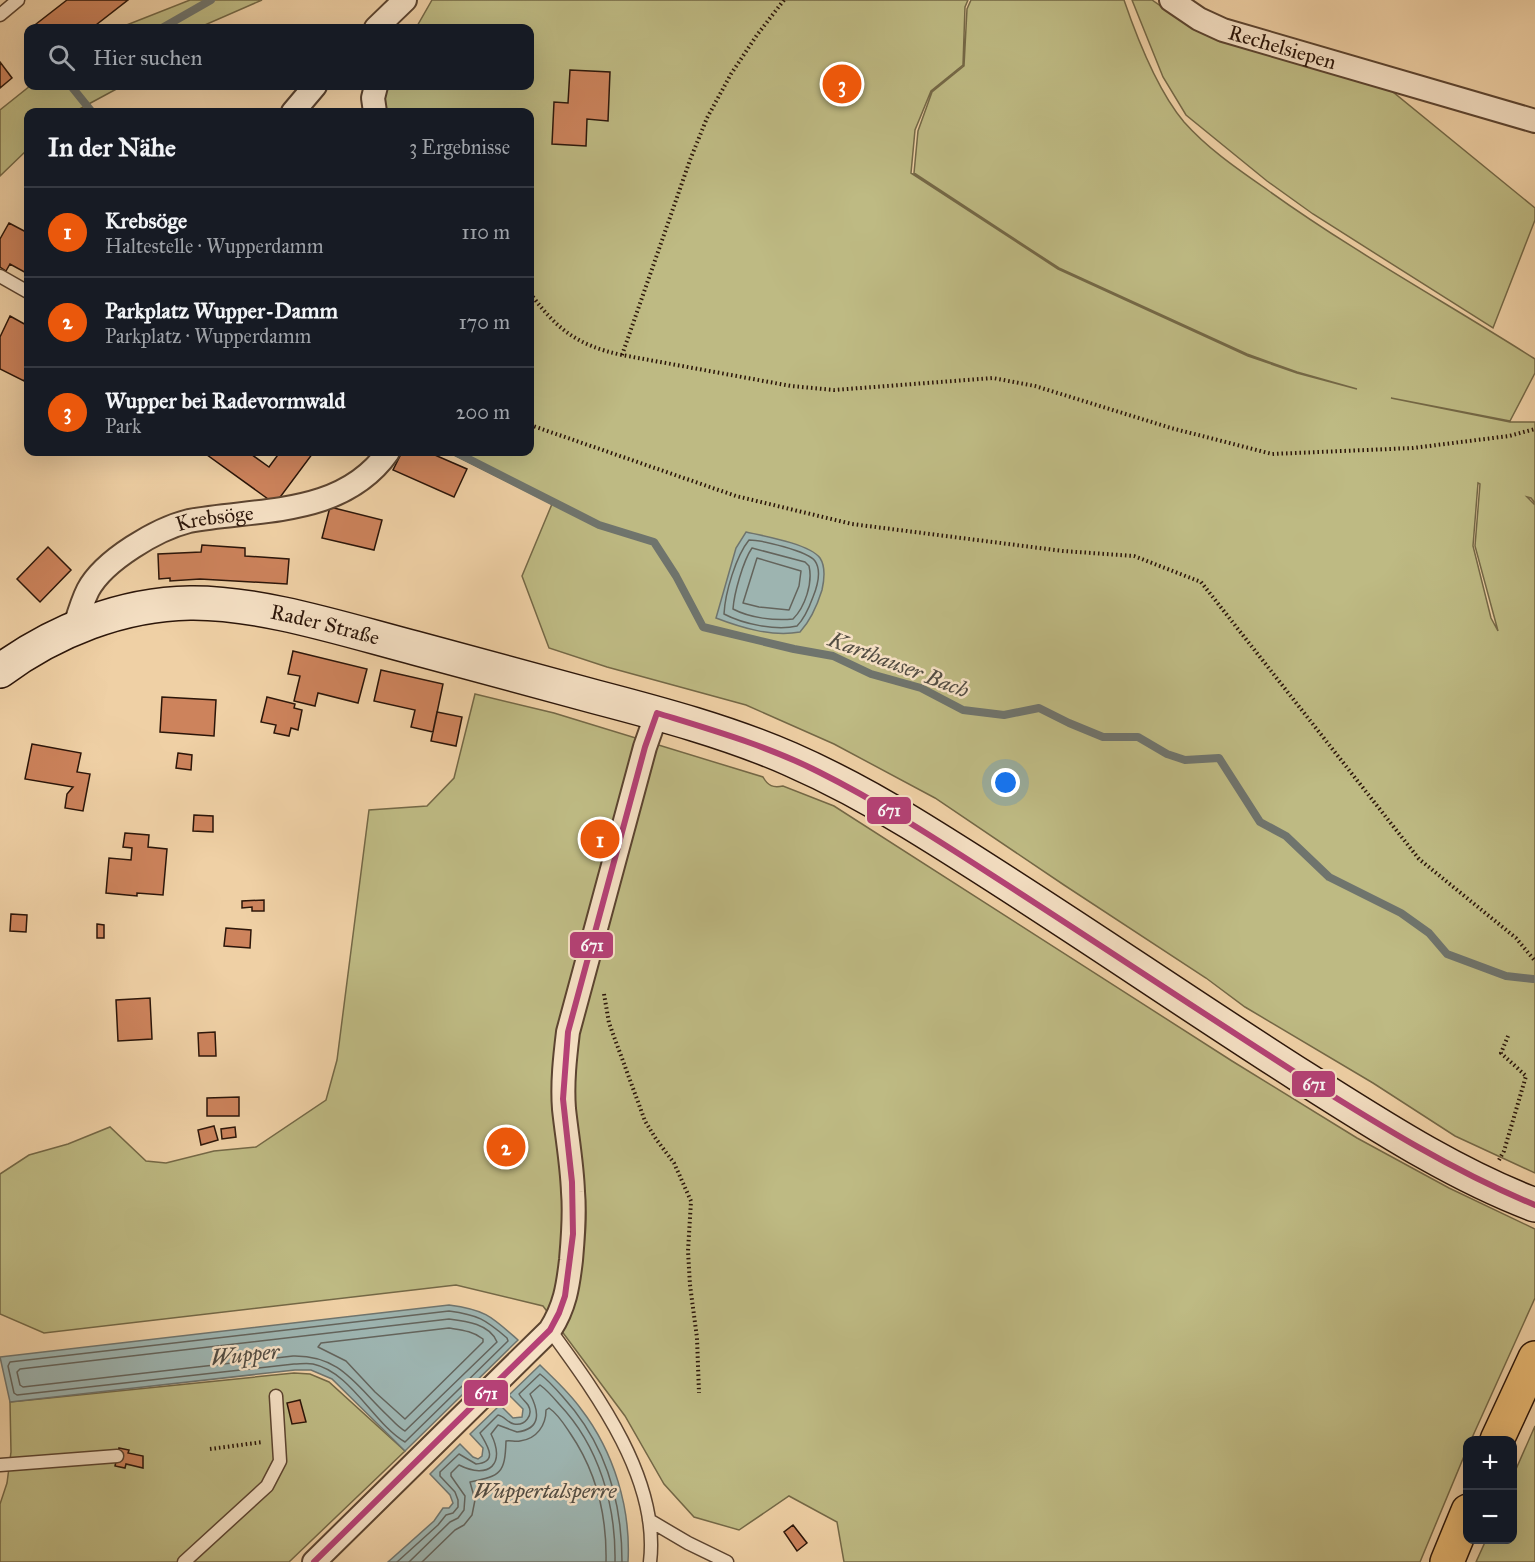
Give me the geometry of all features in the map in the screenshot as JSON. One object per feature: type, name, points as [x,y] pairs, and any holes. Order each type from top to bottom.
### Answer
[{"type":"main road","points":[[1499,1436],[1535,1358]]},
{"type":"main road","points":[[1447,1562],[1463,1521]]},
{"type":"street","points":[[380,24],[405,0]]},
{"type":"street","points":[[402,24],[416,0]]},
{"type":"street","name":"Rechelsiepen","points":[[1171,0],[1199,19],[1223,30],[1535,121]]},
{"type":"street","points":[[296,108],[312,90]]},
{"type":"street","points":[[374,108],[375,90]]},
{"type":"street","name":"Krebsöge","points":[[74,629],[84,598],[94,581],[121,556],[152,535],[189,521],[290,509],[313,503],[359,481],[385,456]]},
{"type":"street","name":"Rader Straße","points":[[0,671],[48,641],[112,616],[176,604],[204,603],[247,608],[370,637],[657,713],[721,733],[819,772],[909,821],[1242,1039],[1358,1112],[1485,1183],[1535,1205]]},
{"type":"street","points":[[314,1562],[550,1330],[560,1315],[565,1302],[574,1220],[564,1108],[564,1065],[568,1032],[645,747],[657,713]]},
{"type":"lane","points":[[0,15],[18,0]]},
{"type":"lane","points":[[0,276],[24,290]]},
{"type":"lane","points":[[550,1330],[603,1404],[638,1474],[649,1520],[650,1562]]},
{"type":"lane","points":[[184,1562],[267,1486],[280,1461],[276,1396]]},
{"type":"lane","points":[[0,1465],[117,1456]]},
{"type":"lane","points":[[649,1520],[688,1544],[727,1562]]},
{"type":"path","points":[[622,355],[690,160],[707,118],[756,34],[784,0]]},
{"type":"path","points":[[534,297],[558,327],[573,338],[622,355],[791,386],[834,390],[993,378],[1035,386],[1171,428],[1272,454],[1413,448],[1509,436],[1535,429]]},
{"type":"path","points":[[534,426],[736,496],[852,524],[1063,551],[1134,556],[1201,582],[1419,859],[1516,938],[1535,961]]},
{"type":"path","points":[[604,995],[609,1023],[645,1121],[674,1163],[691,1201],[692,1217],[688,1251],[700,1371],[699,1393]]},
{"type":"path","points":[[1485,1183],[1504,1151],[1526,1076],[1501,1053],[1508,1036]]},
{"type":"path","points":[[210,1449],[265,1442]]},
{"type":"shaded area","points":[[190,0],[262,0],[207,24],[129,24]]},
{"type":"shaded area","points":[[432,0],[968,0],[965,7],[963,65],[931,91],[915,130],[911,173],[1058,269],[1248,356],[1297,373],[1357,389],[1297,372],[1247,354],[1059,268],[914,173],[918,131],[932,92],[964,66],[967,9],[971,0],[1124,0],[1142,47],[1165,95],[1184,122],[1204,142],[1247,175],[1334,235],[1535,359],[1535,373],[1510,421],[1391,398],[1510,422],[1535,422],[1535,503],[1527,497],[1535,505],[1535,1173],[1455,1136],[1373,1083],[1245,1007],[1206,978],[935,798],[834,744],[746,705],[607,667],[549,648],[522,576],[552,504],[456,456],[534,456],[534,108],[382,108],[385,90],[534,90],[534,24],[418,24]],"holes":[[[1478,483],[1480,484],[1475,546],[1498,631],[1491,618],[1473,546]]]},
{"type":"shaded area","points":[[1132,0],[1152,0],[1195,30],[1388,88],[1535,208],[1535,220],[1493,328],[1313,214],[1267,181],[1186,115],[1163,77]]},
{"type":"shaded area","points":[[25,90],[115,90],[81,108],[24,108],[24,153],[0,176],[0,110]]},
{"type":"shaded area","points":[[475,694],[554,713],[763,777],[771,786],[783,786],[834,806],[1232,1061],[1357,1138],[1449,1188],[1535,1229],[1535,1298],[1473,1436],[1463,1436],[1463,1459],[1420,1562],[844,1562],[837,1522],[789,1496],[739,1530],[694,1517],[664,1484],[625,1416],[543,1306],[456,1285],[44,1333],[0,1314],[0,1174],[29,1155],[68,1144],[110,1127],[146,1161],[166,1163],[214,1151],[256,1147],[326,1100],[337,1060],[369,810],[427,806],[454,778]]},
{"type":"shaded area","points":[[294,1373],[310,1374],[329,1382],[405,1451],[289,1562],[0,1562],[0,1504],[7,1483],[11,1452],[10,1402]]},
{"type":"shaded area","points":[[1535,1426],[1535,1562],[1476,1562],[1484,1544],[1517,1544],[1517,1467]]},
{"type":"water","points":[[746,532],[797,545],[815,553],[820,558],[824,570],[822,590],[813,612],[800,632],[757,631],[716,618],[736,548]]},
{"type":"water","name":"Wupper","points":[[449,1305],[472,1309],[487,1315],[518,1340],[405,1451],[332,1379],[311,1370],[10,1402],[0,1357]]},
{"type":"water","name":"Wuppertalsperre","points":[[540,1365],[581,1409],[603,1443],[623,1501],[627,1521],[628,1562],[388,1562],[434,1521],[443,1508],[449,1508],[453,1503],[450,1495],[430,1474],[460,1444],[473,1457],[478,1459],[482,1456],[483,1448],[470,1434],[500,1405],[513,1418],[522,1417],[523,1409],[509,1395]]},
{"type":"building","points":[[67,0],[128,0],[97,24],[36,24]]},
{"type":"building","points":[[0,62],[12,78],[0,88]]},
{"type":"building","points":[[570,70],[610,72],[608,121],[587,119],[586,146],[552,144],[554,102],[568,103]]},
{"type":"building","points":[[9,223],[24,231],[24,272],[10,264],[6,271],[0,267],[0,239]]},
{"type":"building","points":[[10,316],[24,324],[24,381],[0,369],[0,337]]},
{"type":"building","points":[[209,456],[254,456],[269,467],[277,456],[311,456],[275,504]]},
{"type":"building","points":[[400,456],[437,456],[467,469],[454,497],[393,470]]},
{"type":"building","points":[[330,507],[382,520],[374,550],[322,538]]},
{"type":"building","points":[[202,545],[245,548],[245,556],[289,559],[287,584],[159,579],[158,554],[201,552]]},
{"type":"building","points":[[48,547],[71,570],[40,602],[17,579]]},
{"type":"building","points":[[293,651],[367,669],[358,703],[318,693],[315,706],[294,701],[300,676],[288,674]]},
{"type":"building","points":[[381,670],[443,684],[433,732],[411,727],[415,710],[374,701]]},
{"type":"building","points":[[162,697],[216,700],[214,736],[160,732]]},
{"type":"building","points":[[267,697],[295,704],[294,708],[302,710],[298,730],[291,728],[289,736],[274,733],[276,725],[261,722]]},
{"type":"building","points":[[437,712],[462,717],[456,746],[431,741]]},
{"type":"building","points":[[32,744],[81,753],[77,772],[90,774],[83,811],[65,808],[67,794],[73,787],[25,779]]},
{"type":"building","points":[[178,753],[192,755],[191,770],[176,768]]},
{"type":"building","points":[[194,815],[213,816],[213,832],[193,831]]},
{"type":"building","points":[[125,833],[149,835],[148,847],[167,849],[163,895],[137,893],[137,896],[106,893],[109,858],[131,860],[132,848],[123,847]]},
{"type":"building","points":[[264,900],[264,911],[252,911],[252,907],[242,908],[242,901]]},
{"type":"building","points":[[11,914],[27,915],[26,932],[10,931]]},
{"type":"building","points":[[97,924],[104,925],[104,938],[97,938]]},
{"type":"building","points":[[226,928],[251,930],[250,948],[224,946]]},
{"type":"building","points":[[150,998],[152,1039],[118,1041],[116,1000]]},
{"type":"building","points":[[215,1032],[216,1056],[199,1056],[198,1033]]},
{"type":"building","points":[[239,1097],[239,1116],[207,1116],[207,1098]]},
{"type":"building","points":[[214,1126],[218,1140],[201,1145],[198,1130]]},
{"type":"building","points":[[235,1127],[236,1137],[222,1139],[221,1129]]},
{"type":"building","points":[[300,1400],[306,1422],[292,1424],[287,1403]]},
{"type":"building","points":[[119,1448],[129,1450],[128,1453],[143,1456],[143,1468],[126,1464],[125,1468],[115,1466]]},
{"type":"building","points":[[793,1525],[807,1543],[797,1551],[784,1532]]},
{"type":"waterway","name":"Karthauser Bach","points":[[169,24],[211,0]]},
{"type":"waterway","name":"Karthauser Bach","points":[[74,90],[89,108]]},
{"type":"waterway","name":"Karthauser Bach","points":[[463,456],[599,525],[654,542],[676,576],[703,627],[833,656],[871,674],[921,688],[963,710],[1004,715],[1039,708],[1103,737],[1138,737],[1167,754],[1185,760],[1219,758],[1260,822],[1286,836],[1329,877],[1401,913],[1429,933],[1447,954],[1506,976],[1533,979]]},
{"type":"transit line","name":"671","points":[[657,713],[780,754],[869,799],[967,859],[1360,1113],[1446,1162],[1535,1205]]},
{"type":"transit line","name":"671","points":[[314,1562],[550,1330],[559,1313],[565,1296],[573,1234],[572,1182],[563,1099],[568,1032],[645,747],[657,713]]},
{"type":"place","name":"Wupper bei Radevormwald","points":[[842,84]]},
{"type":"place","name":"Krebsöge","points":[[600,839]]},
{"type":"place","name":"Parkplatz Wupper-Damm","points":[[506,1147]]}]
